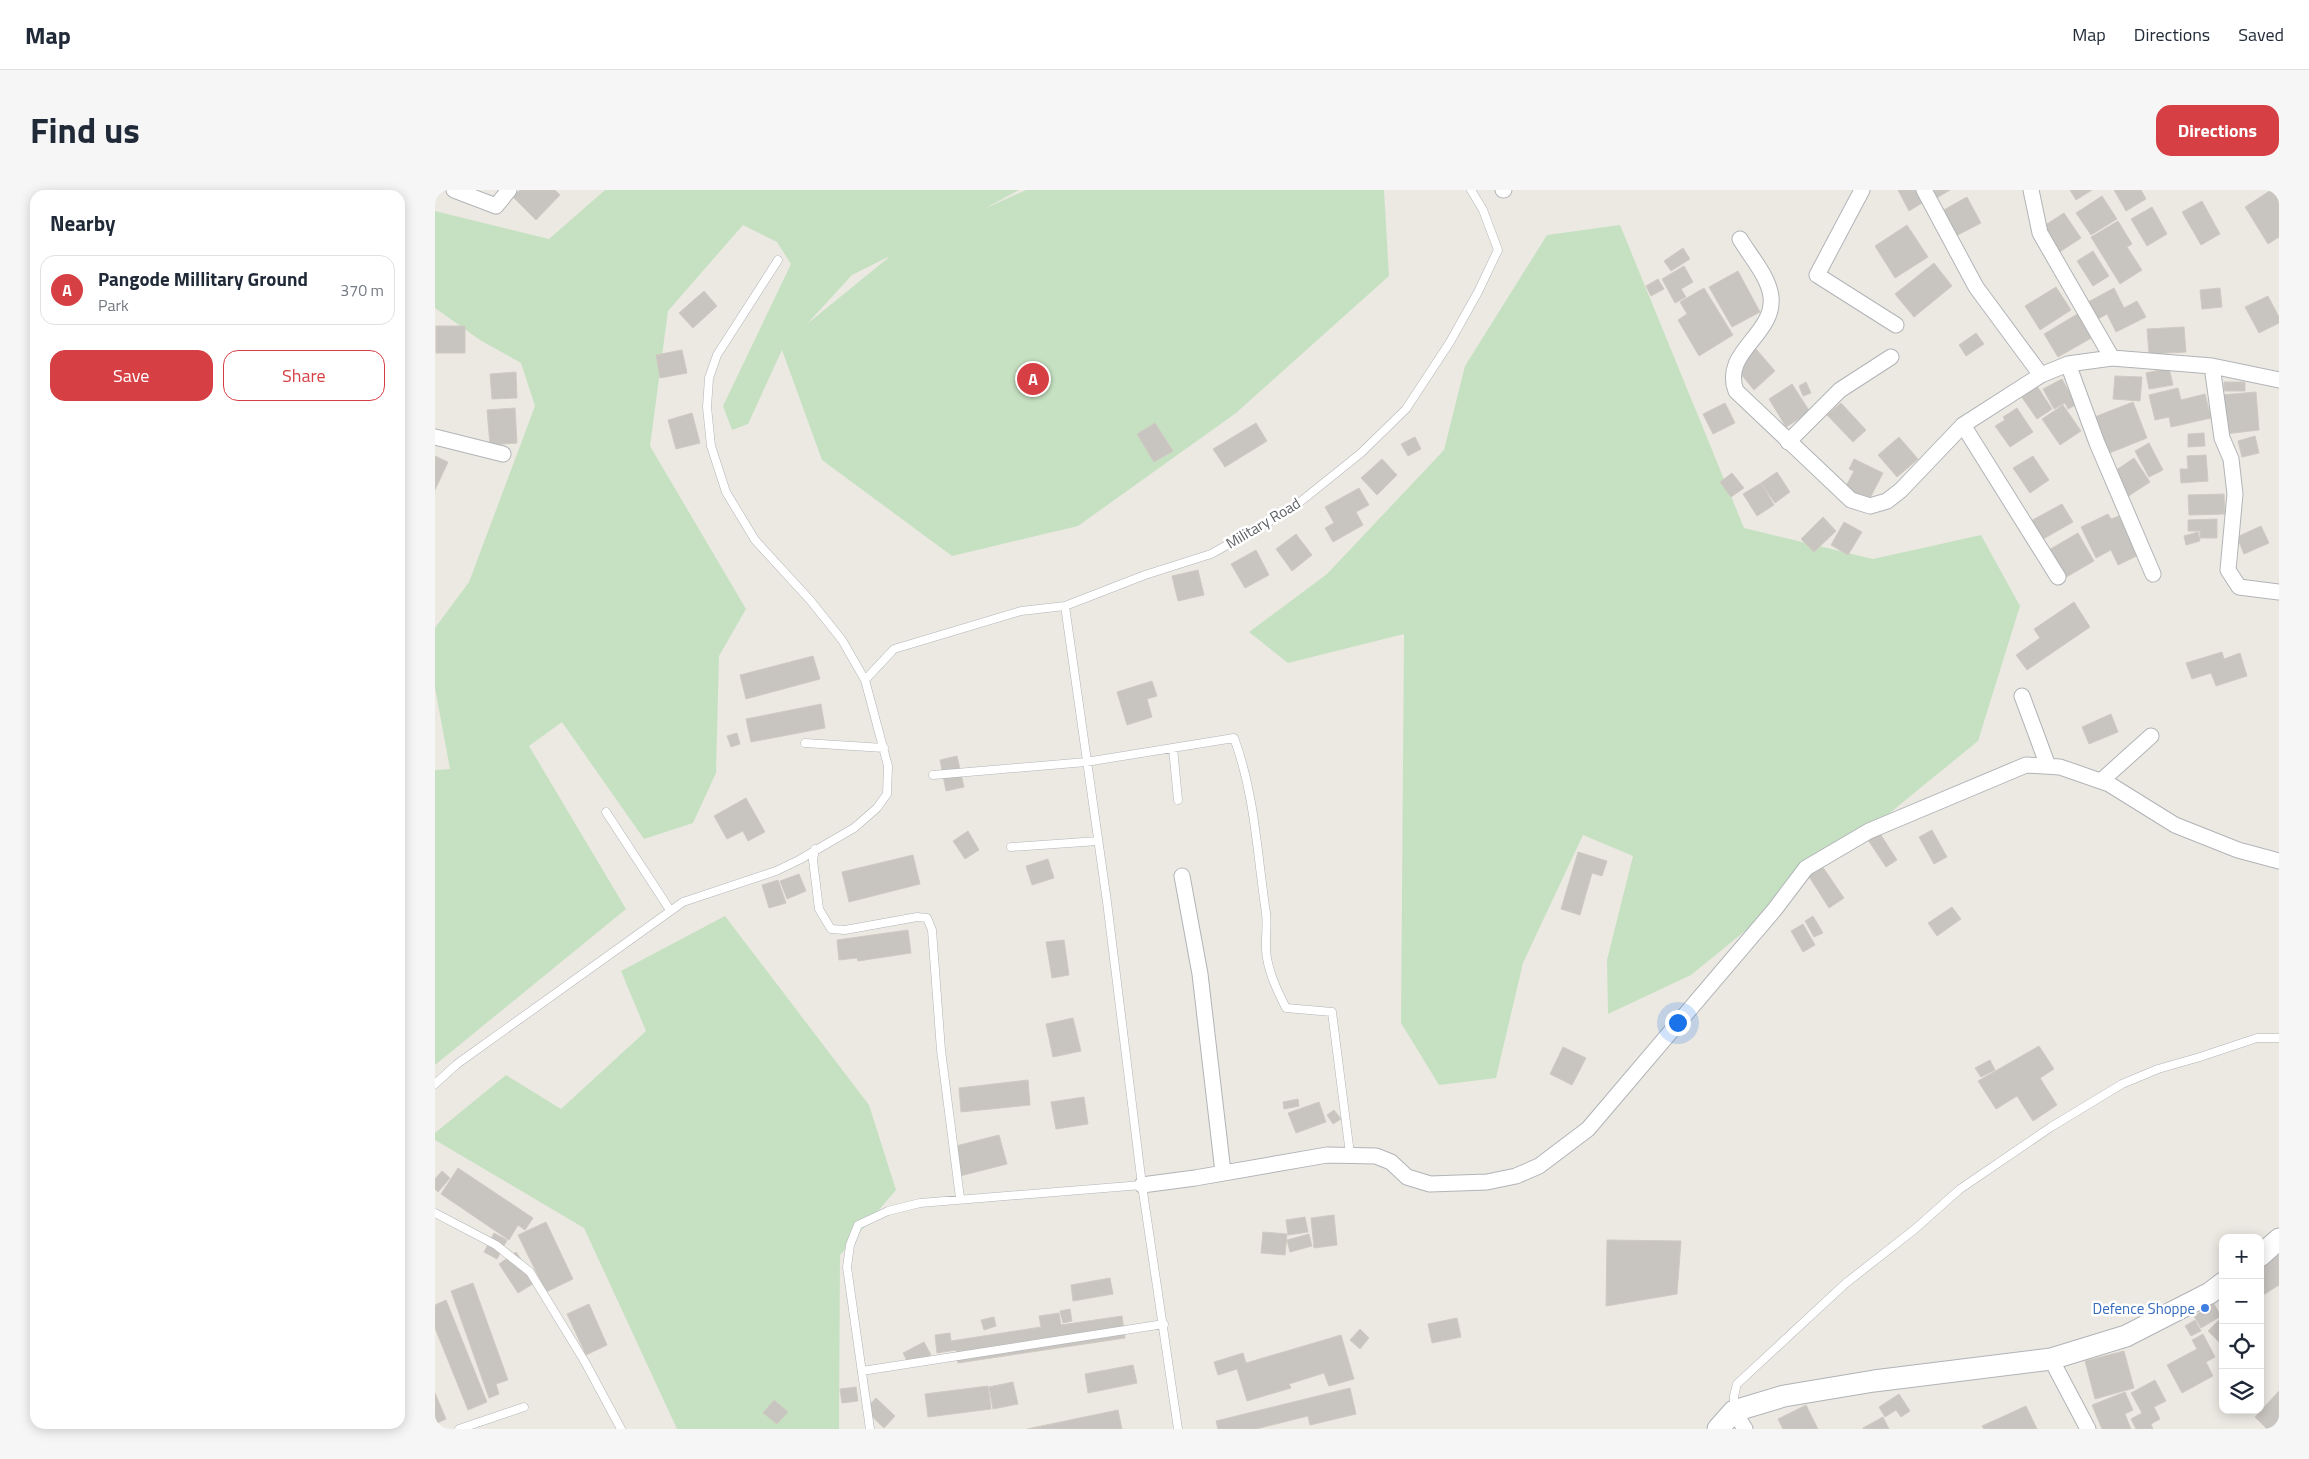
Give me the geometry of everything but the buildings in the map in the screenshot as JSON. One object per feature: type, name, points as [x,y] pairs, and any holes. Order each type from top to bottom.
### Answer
[{"type":"main road","points":[[2264,1252],[2279,1239]]},
{"type":"main road","points":[[1718,1429],[1740,1420],[1784,1396],[1874,1381],[2051,1359],[2126,1336],[2219,1287]]},
{"type":"street","points":[[453,190],[496,206],[509,190]]},
{"type":"street","points":[[1862,190],[1817,276],[1895,325]]},
{"type":"street","points":[[1924,190],[1976,287],[2041,375]]},
{"type":"street","points":[[2031,190],[2040,233],[2113,358]]},
{"type":"street","points":[[1740,239],[1767,284],[1771,298],[1769,313],[1733,368],[1732,379],[1736,391],[1851,500],[1870,506],[1887,501],[1901,490],[1963,425],[2041,375],[2068,364],[2113,358],[2212,366],[2279,380]]},
{"type":"street","points":[[1788,442],[1840,390],[1891,357]]},
{"type":"street","points":[[2068,364],[2097,443],[2153,574]]},
{"type":"street","points":[[2212,366],[2222,438],[2231,459],[2235,494],[2228,570],[2239,587],[2279,592]]},
{"type":"street","points":[[1963,425],[2057,577]]},
{"type":"street","points":[[435,437],[503,454]]},
{"type":"street","points":[[2022,696],[2048,766]]},
{"type":"street","points":[[2101,781],[2151,736]]},
{"type":"street","points":[[1142,1185],[1327,1155],[1376,1156],[1391,1162],[1407,1177],[1431,1184],[1487,1182],[1516,1176],[1539,1166],[1588,1129],[1775,909],[1806,868],[1869,831],[2027,764],[2060,767],[2101,781],[2175,825],[2238,850],[2279,861]]},
{"type":"street","points":[[1182,876],[1200,974],[1223,1172]]},
{"type":"street","points":[[2051,1359],[2088,1429]]},
{"type":"lane","name":"Military Road","points":[[865,680],[894,649],[1021,611],[1065,606],[1145,575],[1211,554],[1290,510],[1361,453],[1406,408],[1450,342],[1478,292],[1498,250],[1483,210],[1471,190]]},
{"type":"lane","points":[[435,1084],[457,1064],[670,910],[696,896],[776,871],[854,828],[877,808],[887,794],[888,766],[884,748],[876,729],[865,680],[842,640],[810,600],[755,540],[726,492],[711,446],[707,407],[709,378],[717,355],[778,260]]},
{"type":"lane","points":[[1065,606],[1098,841],[1142,1185],[1178,1429]]},
{"type":"lane","points":[[933,775],[1087,762],[1234,738],[1244,764],[1257,847],[1257,862],[1262,876],[1267,922],[1267,958],[1276,987],[1286,1008],[1332,1012],[1350,1154]]},
{"type":"lane","points":[[805,743],[884,748]]},
{"type":"lane","points":[[1173,748],[1178,800]]},
{"type":"lane","points":[[606,812],[670,910]]},
{"type":"lane","points":[[1011,847],[1098,841]]},
{"type":"lane","points":[[815,849],[813,860],[819,909],[831,929],[845,930],[917,917],[927,918],[932,930],[941,1050],[960,1198]]},
{"type":"lane","points":[[1740,1420],[1734,1396],[1737,1384],[1846,1283],[1915,1229],[1959,1189],[2051,1127],[2122,1084],[2157,1069],[2257,1038],[2279,1038]]},
{"type":"lane","points":[[870,1429],[847,1267],[850,1245],[859,1225],[887,1211],[919,1202],[1142,1185]]},
{"type":"lane","points":[[435,1213],[496,1245],[530,1272],[585,1362],[621,1429]]},
{"type":"lane","points":[[862,1371],[1164,1324]]},
{"type":"lane","points":[[459,1429],[524,1408]]},
{"type":"green space","points":[[605,190],[1019,190],[984,209],[1026,190],[1384,190],[1389,276],[1236,413],[1078,526],[952,556],[822,460],[782,350],[748,424],[732,430],[723,406],[791,264],[777,242],[743,225],[668,311],[650,446],[746,609],[719,656],[716,773],[693,823],[644,839],[562,722],[529,746],[626,909],[435,1065],[435,770],[450,769],[435,688],[435,628],[469,582],[535,406],[521,363],[480,340],[435,308],[435,211],[549,239]],"holes":[[[888,258],[807,324],[852,275]]]},
{"type":"green space","points":[[1620,225],[1744,528],[1873,559],[1981,535],[2020,606],[1978,741],[1691,975],[1608,1014],[1607,960],[1633,856],[1583,835],[1523,963],[1496,1078],[1439,1085],[1401,1023],[1404,634],[1288,663],[1249,632],[1327,574],[1444,450],[1465,366],[1547,235]]},
{"type":"green space","points":[[725,916],[869,1105],[896,1190],[840,1255],[839,1429],[677,1429],[584,1228],[435,1140],[435,1133],[506,1075],[561,1109],[646,1031],[621,971]]},
{"type":"place","name":"Pangode Millitary Ground","points":[[1033,379]]},
{"type":"place","name":"Defence Shoppe","points":[[2205,1308]]}]
